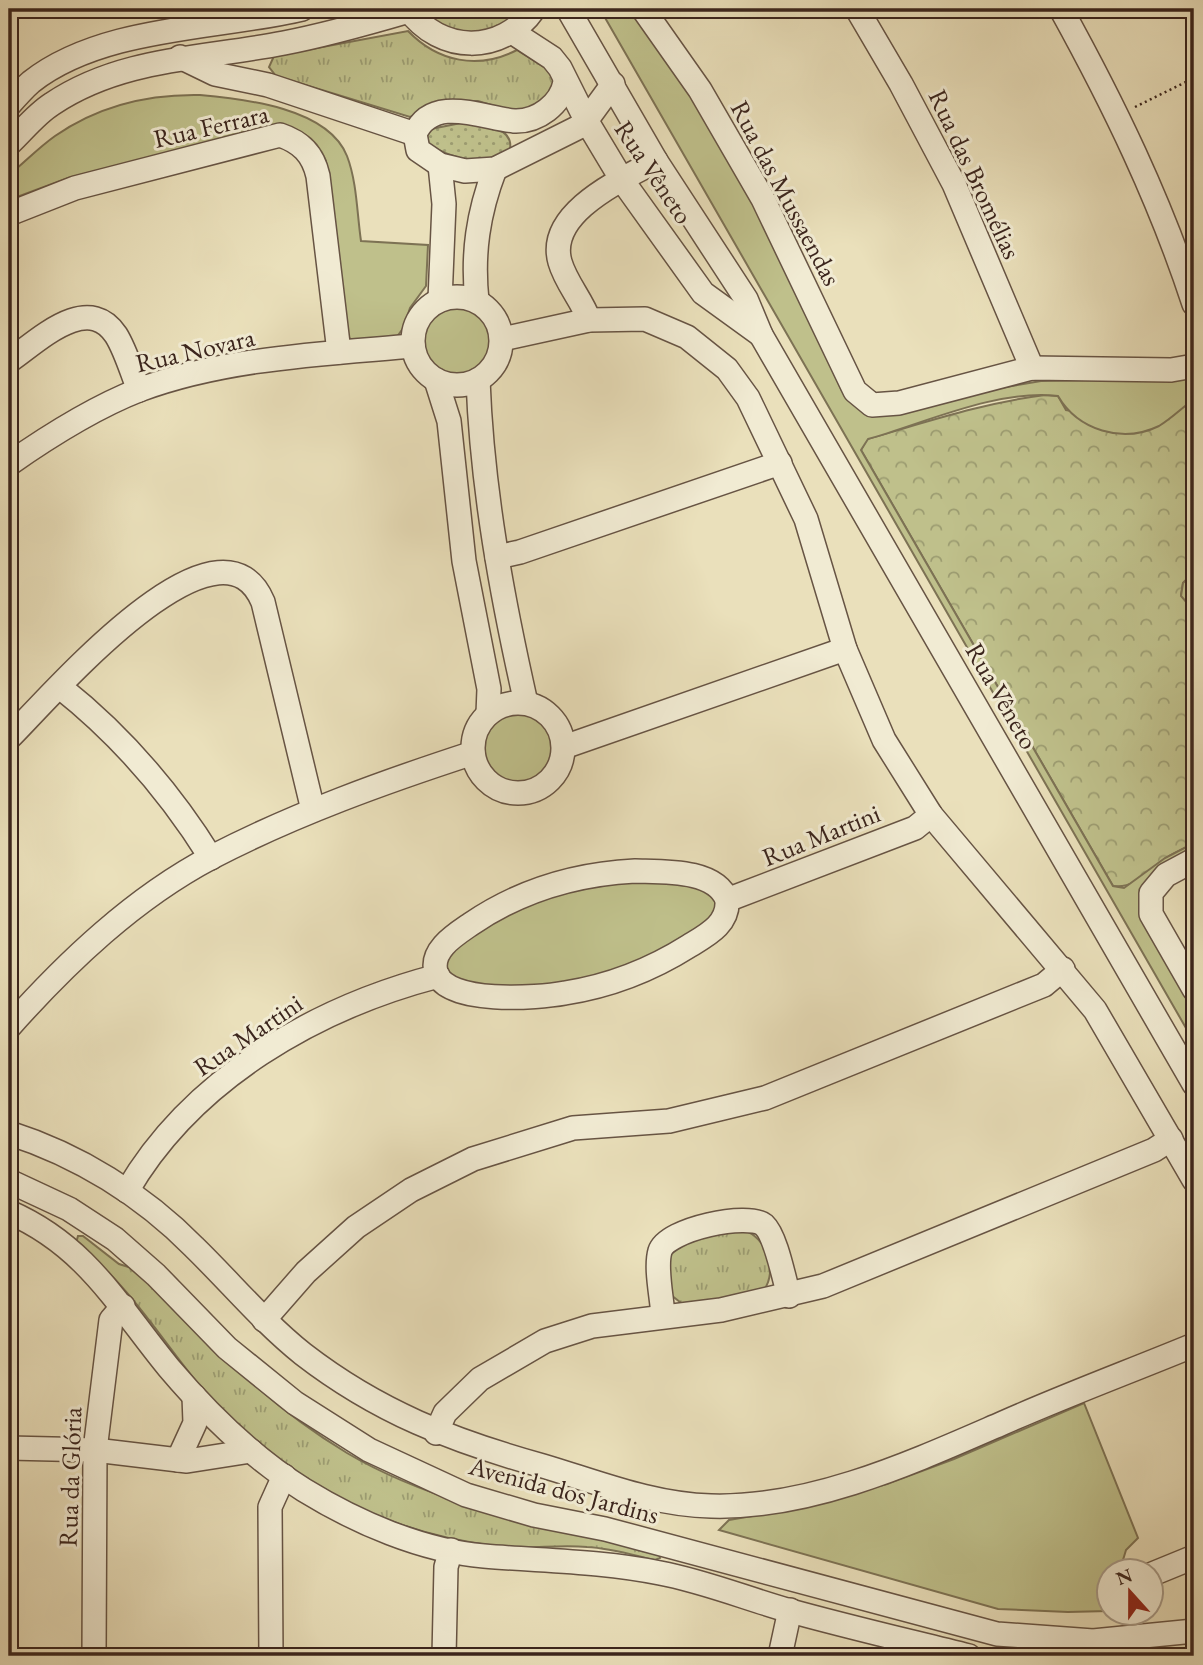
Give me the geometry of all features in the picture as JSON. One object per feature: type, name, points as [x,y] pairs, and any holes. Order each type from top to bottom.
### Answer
[{"type":"street","points":[[9,105],[32,82],[57,68],[127,39],[302,9]]},
{"type":"street","points":[[9,144],[50,105],[70,93],[135,67],[180,57],[282,43],[408,10],[424,28],[445,40],[491,42],[512,32],[534,9]]},
{"type":"street","name":"Rua Vêneto","points":[[568,9],[656,161],[746,299],[761,335],[1194,1084]]},
{"type":"street","name":"Rua das Mussaendas","points":[[643,9],[700,90],[749,175],[855,391],[872,405],[899,403],[1031,368]]},
{"type":"street","name":"Rua das Bromélias","points":[[857,9],[901,84],[954,184],[1031,368]]},
{"type":"street","points":[[1061,9],[1119,115],[1172,237],[1194,304]]},
{"type":"street","name":"Rua Vêneto","points":[[512,32],[552,58],[622,180],[703,293],[761,335]]},
{"type":"street","points":[[180,57],[215,74],[268,85],[415,134]]},
{"type":"street","points":[[565,82],[558,102],[539,114],[514,121],[474,111],[448,112],[423,120],[415,134],[418,150],[440,165],[465,172],[495,169],[564,136],[586,120],[613,84]]},
{"type":"street","name":"Rua Ferrara","points":[[9,214],[75,188],[280,135],[290,138],[307,151],[318,176],[339,352]]},
{"type":"street","points":[[589,320],[562,268],[559,241],[565,224],[576,211],[656,161]]},
{"type":"street","points":[[440,165],[444,204],[440,300]]},
{"type":"street","points":[[477,301],[474,265],[477,227],[495,169]]},
{"type":"street","points":[[703,293],[728,272]]},
{"type":"street","points":[[436,380],[464,384],[478,380],[496,363],[502,340],[495,317],[477,301],[452,297],[440,300],[419,319],[413,346],[417,360],[436,380],[449,421],[458,514],[489,689],[488,714]]},
{"type":"street","points":[[9,361],[67,321],[94,319],[117,336],[139,390]]},
{"type":"street","points":[[502,340],[589,320],[645,319],[678,332],[719,360],[748,398],[806,519],[845,649],[884,740],[931,815],[1095,1010],[1194,1180]]},
{"type":"street","name":"Rua Novara","points":[[9,464],[68,426],[139,390],[216,370],[339,352],[413,346]]},
{"type":"street","points":[[1031,368],[1171,370],[1194,366]]},
{"type":"street","points":[[478,380],[481,446],[497,557],[526,703]]},
{"type":"street","points":[[497,557],[520,552],[780,463]]},
{"type":"street","points":[[9,738],[120,625],[150,603],[182,585],[214,573],[242,577],[255,587],[263,602],[313,810]]},
{"type":"street","points":[[564,747],[845,649]]},
{"type":"street","points":[[60,687],[106,726],[148,770],[171,798],[211,858]]},
{"type":"street","points":[[526,703],[549,714],[557,724],[564,747],[558,771],[550,781],[526,793],[497,788],[485,779],[473,753],[479,725],[488,714],[501,706],[526,703]]},
{"type":"street","points":[[9,1027],[58,974],[116,923],[211,858],[313,810],[473,753]]},
{"type":"street","name":"Rua Martini","points":[[727,900],[915,828],[931,815]]},
{"type":"street","points":[[1194,860],[1166,875],[1151,893],[1152,914],[1194,989]]},
{"type":"street","points":[[611,872],[659,872],[713,882],[725,893],[727,900],[723,920],[699,940],[657,965],[588,989],[537,996],[485,995],[451,989],[438,976],[435,968],[438,953],[467,926],[514,899],[564,880],[611,872]]},
{"type":"street","points":[[264,1320],[306,1272],[355,1227],[411,1190],[473,1158],[573,1128],[669,1121],[765,1098],[1044,985],[1063,969]]},
{"type":"street","name":"Rua Martini","points":[[127,1191],[141,1166],[173,1130],[248,1062],[336,1011],[386,991],[438,976]]},
{"type":"street","points":[[9,1133],[71,1158],[127,1191],[186,1238],[264,1320],[346,1384],[436,1433],[665,1501],[712,1506],[758,1503],[821,1490],[903,1466],[1194,1345]]},
{"type":"street","points":[[436,1433],[445,1413],[462,1395],[522,1351],[592,1326],[722,1310],[789,1296],[857,1273],[1154,1150],[1171,1139]]},
{"type":"street","name":"Avenida dos Jardins","points":[[9,1181],[80,1216],[136,1257],[202,1324],[260,1376],[369,1450],[433,1482],[500,1506],[604,1529],[997,1634],[1093,1641],[1194,1631]]},
{"type":"street","points":[[9,1212],[62,1243],[92,1269],[194,1396],[251,1451],[284,1476],[358,1519],[451,1550],[483,1556],[585,1561],[663,1573],[790,1610],[970,1656]]},
{"type":"street","points":[[62,1243],[80,1216]]},
{"type":"street","points":[[663,1316],[659,1252],[666,1241],[681,1231],[749,1220],[761,1223],[769,1233],[789,1296]]},
{"type":"street","name":"Rua da Glória","points":[[94,1656],[94,1450],[111,1320],[123,1306]]},
{"type":"street","points":[[178,1460],[195,1423],[194,1396]]},
{"type":"street","points":[[9,1447],[94,1450],[178,1460],[251,1451]]},
{"type":"street","points":[[271,1656],[270,1507],[284,1476]]},
{"type":"street","points":[[663,1573],[674,1549]]},
{"type":"street","points":[[444,1656],[446,1567],[451,1550]]},
{"type":"street","points":[[1164,1569],[1194,1557]]},
{"type":"street","points":[[780,1656],[790,1610]]},
{"type":"path","points":[[1119,115],[1194,78]]},
{"type":"green space","points":[[422,9],[520,9],[497,28],[471,33],[445,26]]},
{"type":"green space","points":[[600,9],[632,9],[695,99],[758,207],[842,391],[864,411],[1041,381],[1194,378],[1194,399],[1159,426],[1145,431],[1130,434],[1102,430],[1077,418],[1058,396],[1035,395],[986,402],[961,409],[868,439],[861,450],[1113,886],[1124,888],[1165,858],[1194,843],[1194,854],[1165,869],[1146,923],[1194,1008],[1194,1042]]},
{"type":"green space","points":[[408,31],[432,50],[459,60],[488,60],[517,50],[555,74],[554,102],[515,112],[478,101],[450,102],[410,117],[276,76],[269,67],[274,56]]},
{"type":"green space","points":[[200,95],[261,103],[304,117],[322,127],[337,140],[347,156],[355,187],[361,241],[428,245],[426,286],[410,308],[404,327],[396,338],[351,340],[348,336],[326,161],[311,138],[297,131],[270,127],[68,178],[9,200],[9,175],[71,126],[124,104],[161,97]]},
{"type":"green space","points":[[461,123],[501,131],[510,141],[510,149],[491,159],[469,160],[447,154],[428,144],[427,136],[431,129]]},
{"type":"green space","points":[[457,306],[482,316],[492,341],[482,366],[457,376],[432,366],[422,341],[432,316]]},
{"type":"green space","points":[[1045,395],[1058,396],[1066,410],[1159,425],[1194,399],[1194,572],[1183,583],[1181,595],[1194,611],[1194,843],[1128,885],[1113,886],[861,450],[867,439],[977,408]]},
{"type":"green space","points":[[1194,572],[1194,611],[1181,596],[1183,583]]},
{"type":"green space","points":[[518,712],[538,718],[548,728],[554,748],[548,768],[538,778],[518,784],[498,778],[488,768],[482,748],[488,728],[498,718]]},
{"type":"green space","points":[[612,880],[682,883],[714,893],[719,911],[674,946],[586,981],[511,988],[454,982],[443,962],[448,953],[517,906]]},
{"type":"green space","points":[[743,1230],[758,1240],[768,1255],[770,1273],[764,1290],[685,1306],[671,1295],[668,1257],[672,1250],[689,1240]]},
{"type":"green space","points":[[78,1236],[83,1236],[119,1264],[135,1269],[184,1320],[261,1391],[317,1434],[347,1453],[382,1472],[459,1502],[539,1525],[659,1554],[660,1558],[655,1560],[596,1548],[509,1547],[460,1540],[386,1519],[316,1486],[283,1465],[225,1415],[119,1284],[76,1243]]},
{"type":"green space","points":[[1084,1403],[1138,1538],[1126,1550],[1124,1556],[1094,1556],[1094,1611],[998,1609],[719,1530],[729,1520],[770,1513],[887,1484],[954,1459]]}]
